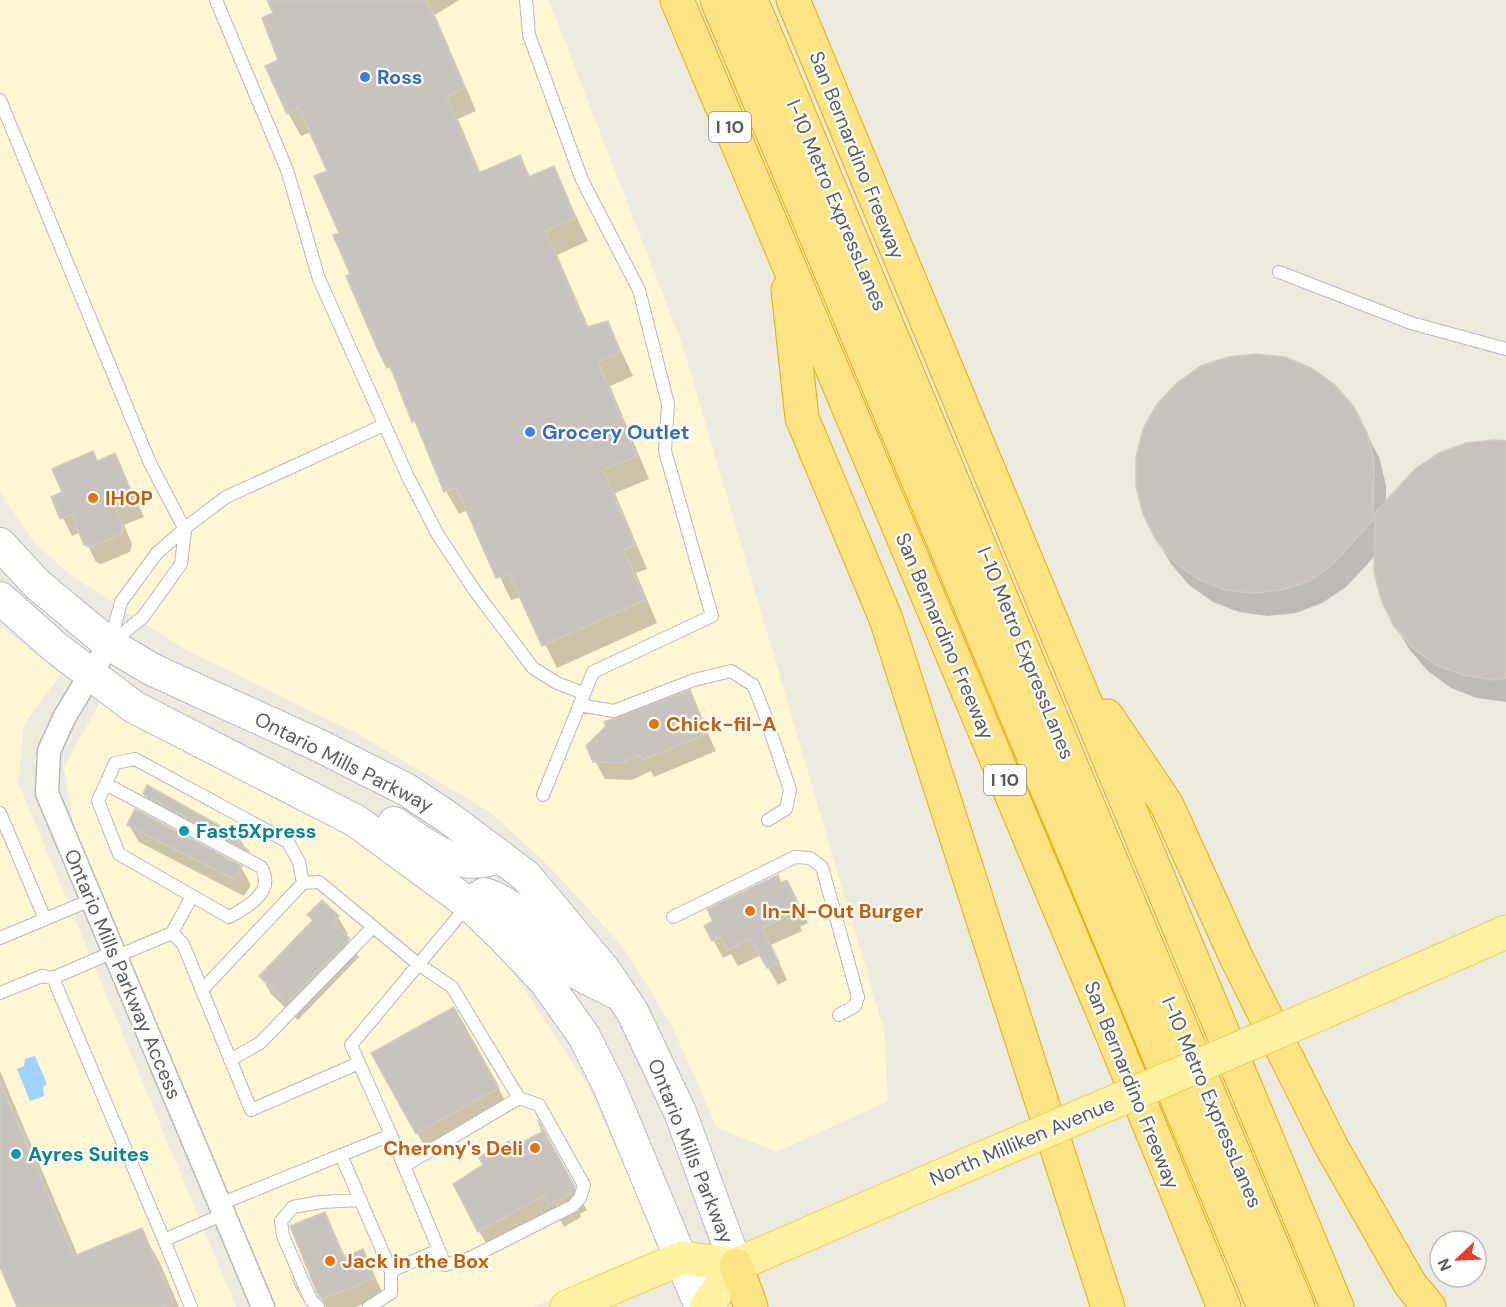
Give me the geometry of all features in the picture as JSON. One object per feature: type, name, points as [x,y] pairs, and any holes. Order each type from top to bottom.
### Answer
[{"type":"highway","name":"San Bernardino Freeway","points":[[677,0],[1224,1307]]},
{"type":"highway","name":"I-10 Metro ExpressLanes","points":[[717,0],[1264,1307]]},
{"type":"highway","name":"I-10 Metro ExpressLanes","points":[[751,0],[1298,1307]]},
{"type":"highway","name":"San Bernardino Freeway","points":[[793,0],[1337,1307]]},
{"type":"highway","points":[[783,254],[802,418],[886,619],[1108,1307]]},
{"type":"highway","points":[[1065,652],[1167,805],[1236,957],[1331,1146],[1410,1284],[1429,1307]]},
{"type":"highway","points":[[736,1265],[751,1307]]},
{"type":"main road","name":"Ontario Mills Parkway","points":[[0,544],[37,584],[110,644],[153,670],[318,745],[407,790],[500,856],[532,884],[606,971],[622,996],[680,1112],[736,1265]]},
{"type":"main road","points":[[0,598],[91,676],[134,708],[356,821],[469,904],[545,981],[584,1036],[609,1086],[701,1307]]},
{"type":"main road","points":[[295,788],[323,786],[350,796],[440,853],[468,863],[484,863],[500,856]]},
{"type":"main road","points":[[469,904],[484,894],[500,898],[517,911],[567,966],[622,996]]},
{"type":"main road","name":"North Milliken Avenue","points":[[736,1265],[1506,932]]},
{"type":"main road","points":[[567,1307],[681,1258],[736,1265],[706,1307]]},
{"type":"street","name":"Ontario Mills Parkway Access","points":[[110,644],[65,716],[50,751],[47,793],[263,1307]]},
{"type":"lane","points":[[216,0],[287,170],[319,279],[384,425],[438,535],[533,668],[581,699],[614,711],[694,680],[731,671],[753,685],[790,790],[786,809],[768,820]]},
{"type":"lane","points":[[526,0],[529,35],[582,180],[639,290],[668,404],[665,451],[712,616],[593,672],[543,795]]},
{"type":"lane","points":[[0,100],[150,463],[185,530],[181,564],[143,617],[110,644]]},
{"type":"lane","points":[[1279,272],[1411,323],[1506,349]]},
{"type":"lane","points":[[110,644],[121,602],[157,553],[226,497],[384,425]]},
{"type":"lane","points":[[106,784],[261,867],[267,877],[267,885],[248,907],[229,917],[119,854],[98,801],[115,763],[135,759],[288,842],[299,862],[303,883]]},
{"type":"lane","points":[[0,813],[45,919]]},
{"type":"lane","points":[[673,917],[795,857],[810,858],[822,867],[858,997],[855,1006],[839,1015]]},
{"type":"lane","points":[[202,990],[303,883],[319,882],[418,964],[452,987],[519,1098],[540,1105],[584,1185],[580,1198],[573,1206],[470,1258],[445,1265],[391,1134],[351,1045],[418,964],[469,904]]},
{"type":"lane","points":[[0,993],[42,976],[53,978],[172,933],[192,897]]},
{"type":"lane","points":[[0,938],[91,900]]},
{"type":"lane","points":[[230,1060],[260,1043],[373,927]]},
{"type":"lane","points":[[172,933],[183,944],[251,1110],[359,1064]]},
{"type":"lane","points":[[53,978],[191,1307]]},
{"type":"lane","points":[[404,1166],[519,1098]]},
{"type":"lane","points":[[164,1240],[222,1209],[391,1134]]},
{"type":"lane","points":[[341,1155],[392,1271],[391,1293],[369,1307]]},
{"type":"lane","points":[[318,1307],[311,1300],[283,1236],[281,1221],[293,1207],[321,1202],[361,1200]]},
{"type":"lane","points":[[392,1271],[439,1250]]},
{"type":"shaded area","points":[[0,0],[549,0],[683,347],[884,1030],[888,1101],[777,1152],[717,1128],[672,1026],[623,947],[550,867],[490,812],[358,734],[186,650],[69,574],[33,541],[0,492]]},
{"type":"shaded area","points":[[0,626],[61,674],[24,724],[18,782],[236,1307],[0,1307]]},
{"type":"shaded area","points":[[101,701],[364,843],[488,935],[588,1086],[663,1251],[533,1307],[272,1307],[75,835],[64,767]]},
{"type":"water","points":[[35,1056],[47,1084],[43,1087],[44,1096],[30,1101],[17,1069],[24,1066],[25,1059]]},
{"type":"building","points":[[267,0],[427,0],[465,88],[446,96],[479,173],[520,155],[529,177],[554,166],[576,218],[545,231],[587,327],[608,321],[621,353],[598,362],[637,456],[603,470],[635,545],[624,550],[645,600],[542,646],[509,574],[496,578],[456,487],[444,492],[415,421],[412,422],[390,366],[387,368],[377,348],[346,276],[350,274],[333,235],[339,233],[314,176],[327,171],[299,108],[287,114],[265,66],[278,60],[262,18],[273,13]]},
{"type":"building","points":[[1256,354],[1285,357],[1311,368],[1335,385],[1354,407],[1367,433],[1374,461],[1373,520],[1333,564],[1309,581],[1282,590],[1254,593],[1225,590],[1198,579],[1174,562],[1156,540],[1143,514],[1136,486],[1136,457],[1143,429],[1157,404],[1177,383],[1201,366],[1228,357]]},
{"type":"building","points":[[1506,441],[1506,678],[1492,680],[1463,675],[1436,665],[1413,648],[1394,626],[1381,600],[1374,572],[1375,513],[1415,469],[1439,453],[1466,443]]},
{"type":"building","name":"IHOP","points":[[93,451],[97,461],[115,453],[135,500],[115,508],[123,526],[121,534],[91,547],[84,545],[72,515],[60,519],[51,497],[62,492],[52,469]]},
{"type":"building","name":"Chick-fil-A","points":[[690,690],[708,733],[643,760],[640,755],[621,763],[593,762],[586,746],[606,726],[604,722]]},
{"type":"building","points":[[147,785],[240,837],[238,842],[250,852],[143,794]]},
{"type":"building","points":[[135,809],[242,866],[235,880],[127,825]]},
{"type":"building","name":"In-N-Out Burger","points":[[778,875],[781,883],[787,880],[799,905],[791,909],[793,913],[762,928],[779,962],[767,968],[750,939],[727,950],[720,937],[712,941],[704,926],[713,921],[707,909]]},
{"type":"building","points":[[322,900],[339,916],[333,922],[350,939],[287,1003],[259,976],[313,920],[307,915]]},
{"type":"building","points":[[454,1007],[499,1088],[416,1134],[371,1053]]},
{"type":"building","name":"Ayres Suites","points":[[0,1081],[74,1256],[142,1228],[173,1302],[162,1307],[17,1307],[0,1267]]},
{"type":"building","points":[[538,1120],[575,1187],[567,1191],[570,1194],[549,1205],[544,1196],[478,1232],[453,1184],[483,1165],[479,1157],[509,1141],[512,1148],[542,1132]]},
{"type":"building","name":"Jack in the Box","points":[[325,1212],[344,1257],[363,1249],[375,1278],[322,1299],[318,1295],[290,1226]]},
{"type":"place","name":"Ross","points":[[365,77]]},
{"type":"place","name":"Grocery Outlet","points":[[530,432]]},
{"type":"place","name":"IHOP","points":[[93,498]]},
{"type":"place","name":"Chick-fil-A","points":[[654,724]]},
{"type":"place","name":"Fast5Xpress","points":[[184,831]]},
{"type":"place","name":"In-N-Out Burger","points":[[750,911]]},
{"type":"place","name":"Cherony's Deli","points":[[535,1148]]},
{"type":"place","name":"Ayres Suites","points":[[16,1154]]},
{"type":"place","name":"Jack in the Box","points":[[330,1261]]}]
